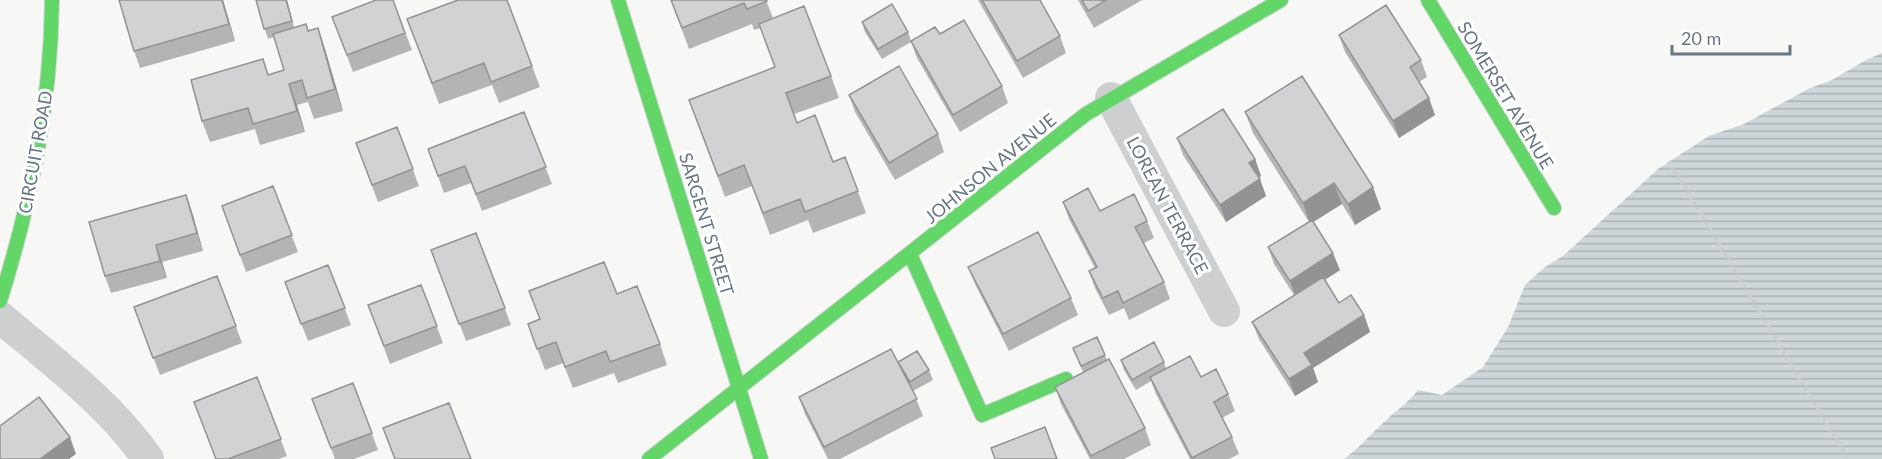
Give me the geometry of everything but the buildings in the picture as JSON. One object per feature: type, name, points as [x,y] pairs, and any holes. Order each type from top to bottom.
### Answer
[{"type":"street","name":"CIRCUIT ROAD","points":[[0,301],[32,180],[49,73],[52,0]]},
{"type":"street","name":"SARGENT STREET","points":[[618,0],[761,459]]},
{"type":"street","name":"JOHNSON AVENUE","points":[[649,459],[1086,114],[1281,0]]},
{"type":"street","name":"SOMERSET AVENUE","points":[[1428,0],[1554,208]]},
{"type":"street","name":"LOREAN TERRACE","points":[[1111,98],[1224,311]]},
{"type":"street","points":[[910,254],[982,415],[1066,379]]},
{"type":"street","points":[[0,317],[101,404],[129,433],[148,459]]},
{"type":"path","points":[[1669,161],[1848,459]]},
{"type":"shaded area","points":[[1882,53],[1882,459],[1344,459],[1418,390],[1442,395],[1483,367],[1508,327],[1525,285],[1545,267],[1563,256],[1658,169],[1709,136],[1744,124],[1810,88],[1832,80]]},
{"type":"traffic: fast","points":[[0,301],[21,227],[37,152],[48,77],[52,0]]},
{"type":"traffic: fast","points":[[618,0],[761,459]]},
{"type":"traffic: fast","points":[[649,459],[1086,114],[1281,0]]},
{"type":"traffic: fast","points":[[1428,0],[1554,208]]},
{"type":"traffic: fast","points":[[910,254],[982,415],[1066,379]]}]
